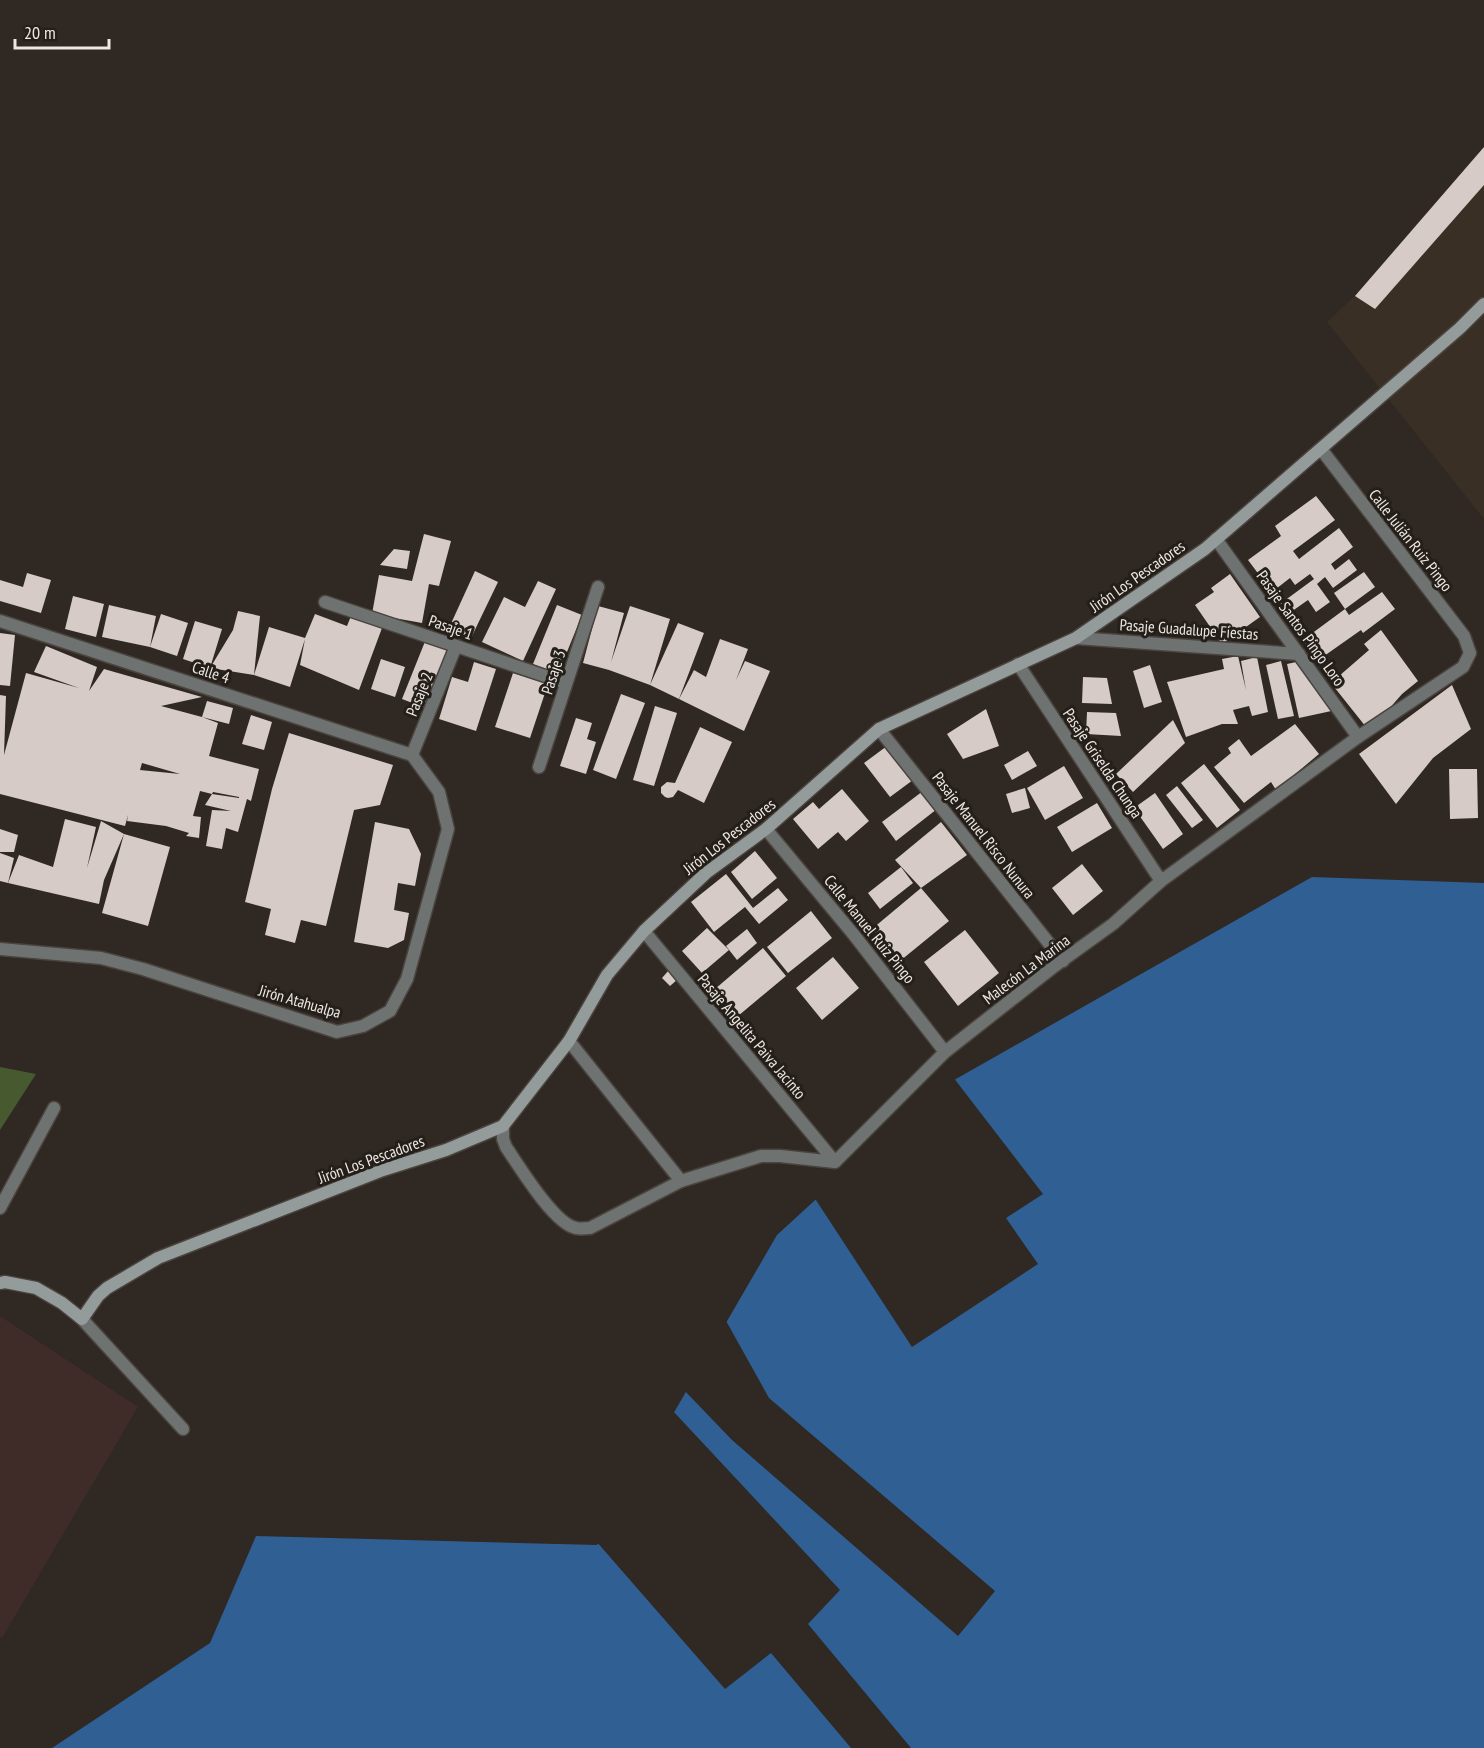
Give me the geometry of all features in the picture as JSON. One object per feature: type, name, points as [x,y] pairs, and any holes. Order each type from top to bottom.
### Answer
[{"type":"street","name":"Jirón Los Pescadores","points":[[82,1319],[98,1296],[158,1258],[383,1170],[446,1150],[503,1126],[569,1041],[607,975],[644,931],[706,873],[766,829],[879,729],[1076,638],[1205,549],[1460,328],[1484,304]]},
{"type":"street","name":"Calle Julián Ruiz Pingo","points":[[1321,449],[1464,636],[1470,653]]},
{"type":"street","name":"Pasaje Santos Pingo Loro","points":[[1216,539],[1358,737]]},
{"type":"street","name":"Pasaje 3","points":[[539,767],[598,586]]},
{"type":"street","name":"Pasaje 1","points":[[325,602],[566,683]]},
{"type":"street","name":"Calle 4","points":[[0,621],[412,755]]},
{"type":"street","name":"Pasaje Guadalupe Fiestas","points":[[1076,638],[1299,654]]},
{"type":"street","name":"Pasaje 2","points":[[412,755],[456,646]]},
{"type":"street","name":"Malecón La Marina","points":[[835,1162],[945,1052],[1113,924],[1161,880],[1358,737],[1463,667],[1470,653]]},
{"type":"street","name":"Pasaje Griselda Chunga","points":[[1018,664],[1161,880]]},
{"type":"street","name":"Pasaje Manuel Risco Nunura","points":[[879,729],[1063,961]]},
{"type":"street","name":"Jirón Atahualpa","points":[[0,949],[100,958],[143,969],[337,1032],[363,1026],[390,1011],[407,979],[448,829],[439,792],[412,755]]},
{"type":"street","name":"Calle Manuel Ruiz Pingo","points":[[766,829],[854,934],[945,1052]]},
{"type":"street","name":"Pasaje Angelita Paiva Jacinto","points":[[644,931],[835,1162]]},
{"type":"street","points":[[569,1041],[681,1181]]},
{"type":"street","points":[[0,1208],[54,1108]]},
{"type":"street","points":[[503,1126],[506,1147],[545,1203],[562,1222],[574,1228],[590,1228],[681,1181],[761,1156],[835,1162]]},
{"type":"street","points":[[0,1283],[36,1287],[62,1303],[82,1319],[183,1429]]},
{"type":"shaded area","points":[[1484,174],[1484,519],[1327,322]]},
{"type":"shaded area","points":[[0,1316],[138,1407],[2,1638],[0,1637]]},
{"type":"green space","points":[[0,1067],[36,1074],[0,1130]]},
{"type":"water","points":[[1312,877],[1484,883],[1484,1748],[52,1748],[210,1643],[256,1536],[597,1545],[777,1235],[933,1092]]},
{"type":"pier","points":[[953,1077],[1043,1194],[1006,1218],[1038,1264],[912,1347],[814,1197],[931,1090]]},
{"type":"pier","points":[[725,1319],[769,1398],[995,1591],[958,1636],[732,1440],[684,1390]]},
{"type":"pier","points":[[672,1410],[840,1590],[808,1624],[911,1748],[851,1748],[771,1653],[725,1689],[596,1541]]},
{"type":"building","points":[[1484,147],[1484,185],[1375,309],[1355,296]]},
{"type":"building","points":[[1316,496],[1335,520],[1293,551],[1299,559],[1339,528],[1353,547],[1331,564],[1335,570],[1349,559],[1357,570],[1333,588],[1325,577],[1317,584],[1330,602],[1316,612],[1308,600],[1288,614],[1280,604],[1314,579],[1310,574],[1295,585],[1290,578],[1272,592],[1248,560],[1281,536],[1275,526]]},
{"type":"building","points":[[424,534],[451,541],[439,586],[429,584],[422,623],[372,614],[379,575],[412,581]]},
{"type":"building","points":[[394,549],[410,551],[407,569],[380,565]]},
{"type":"building","points":[[475,571],[498,582],[471,638],[449,628]]},
{"type":"building","points":[[1364,572],[1375,587],[1345,609],[1334,593]]},
{"type":"building","points":[[27,573],[51,580],[41,613],[0,601],[0,580],[23,587]]},
{"type":"building","points":[[1230,574],[1260,617],[1222,644],[1195,605],[1214,592],[1211,588]]},
{"type":"building","points":[[538,581],[556,589],[523,661],[482,642],[504,597],[525,607]]},
{"type":"building","points":[[1382,592],[1395,609],[1363,633],[1361,630],[1317,661],[1303,640],[1345,609],[1349,615]]},
{"type":"building","points":[[73,596],[104,604],[96,637],[65,629]]},
{"type":"building","points":[[109,605],[156,616],[150,647],[102,637]]},
{"type":"building","points":[[557,605],[582,615],[558,674],[533,664]]},
{"type":"building","points":[[598,606],[624,613],[611,662],[630,606],[670,619],[650,685],[583,663]]},
{"type":"building","points":[[238,611],[260,616],[254,675],[210,668],[233,630]]},
{"type":"building","points":[[161,614],[188,623],[177,656],[150,647]]},
{"type":"building","points":[[315,614],[347,626],[351,616],[382,628],[359,690],[300,665],[305,639],[290,687],[254,675],[269,627],[305,638]]},
{"type":"building","points":[[195,621],[222,629],[210,668],[183,659]]},
{"type":"building","points":[[678,623],[704,633],[679,699],[650,685]]},
{"type":"building","points":[[1381,630],[1418,681],[1388,710],[1366,727],[1331,683],[1369,650],[1364,644]]},
{"type":"building","points":[[0,633],[15,635],[10,686],[0,685]]},
{"type":"building","points":[[426,639],[452,650],[428,709],[402,699]]},
{"type":"building","points":[[720,639],[748,649],[736,680],[745,661],[770,671],[744,731],[679,699],[694,670],[706,677]]},
{"type":"building","points":[[46,646],[97,667],[89,691],[104,669],[202,697],[161,706],[218,723],[209,756],[259,769],[251,801],[247,799],[238,832],[226,828],[222,849],[206,846],[212,810],[231,811],[205,805],[212,794],[200,791],[193,816],[201,817],[199,838],[186,836],[189,833],[166,826],[127,821],[128,815],[125,826],[0,794],[0,695],[6,696],[4,755],[26,673],[79,688],[34,672]],"holes":[[[142,763],[180,774],[140,770]],[[213,792],[239,797],[239,798],[212,794]]]},
{"type":"building","points":[[1238,656],[1246,690],[1241,661],[1257,657],[1268,712],[1252,716],[1249,706],[1233,710],[1238,724],[1222,724],[1186,737],[1167,682],[1224,669],[1222,659]]},
{"type":"building","points":[[381,659],[405,667],[395,697],[371,689]]},
{"type":"building","points":[[1281,661],[1294,716],[1278,719],[1266,665]]},
{"type":"building","points":[[1301,661],[1336,710],[1299,718],[1287,664]]},
{"type":"building","points":[[474,662],[496,669],[476,731],[439,719],[452,677],[468,682]]},
{"type":"building","points":[[1150,665],[1162,702],[1144,708],[1133,671]]},
{"type":"building","points":[[513,673],[548,684],[530,738],[495,727]]},
{"type":"building","points":[[1083,677],[1107,678],[1112,704],[1082,703]]},
{"type":"building","points":[[1452,685],[1471,729],[1433,758],[1396,804],[1359,754]]},
{"type":"building","points":[[621,694],[645,703],[616,779],[593,770]]},
{"type":"building","points":[[207,701],[233,708],[229,724],[202,717]]},
{"type":"building","points":[[655,706],[677,713],[654,786],[633,780]]},
{"type":"building","points":[[986,709],[999,746],[963,759],[947,734]]},
{"type":"building","points":[[1087,712],[1116,713],[1121,736],[1086,734]]},
{"type":"building","points":[[251,715],[272,722],[264,750],[242,744]]},
{"type":"building","points":[[576,718],[592,723],[587,739],[596,742],[586,774],[560,766]]},
{"type":"building","points":[[1173,720],[1185,743],[1133,792],[1116,774]]},
{"type":"building","points":[[1295,724],[1319,754],[1276,790],[1271,782],[1244,803],[1214,767],[1231,753],[1228,748],[1239,739],[1251,756]]},
{"type":"building","points":[[700,727],[732,742],[704,803],[678,790],[673,797],[665,797],[661,793],[661,787],[667,782],[675,783]]},
{"type":"building","points":[[289,733],[393,765],[380,805],[354,810],[326,926],[301,920],[295,943],[265,935],[271,909],[245,902],[272,789]]},
{"type":"building","points":[[887,746],[913,780],[890,797],[864,763]]},
{"type":"building","points":[[1028,751],[1037,766],[1012,780],[1004,765]]},
{"type":"building","points":[[1204,764],[1240,810],[1217,828],[1181,783]]},
{"type":"building","points":[[1064,766],[1083,798],[1045,820],[1027,788]]},
{"type":"building","points":[[1449,769],[1477,769],[1478,818],[1450,819]]},
{"type":"building","points":[[1177,786],[1203,820],[1192,828],[1166,795]]},
{"type":"building","points":[[1025,788],[1030,808],[1012,813],[1006,794]]},
{"type":"building","points":[[842,789],[869,821],[846,841],[838,832],[818,849],[793,819],[813,802],[819,809]]},
{"type":"building","points":[[923,791],[937,809],[896,841],[882,822]]},
{"type":"building","points":[[1155,793],[1183,834],[1163,849],[1134,808]]},
{"type":"building","points":[[1097,803],[1112,828],[1072,852],[1057,827]]},
{"type":"building","points":[[65,819],[96,827],[87,868],[101,821],[124,834],[104,880],[99,904],[8,883],[19,855],[53,867]]},
{"type":"building","points":[[375,822],[409,829],[421,854],[415,886],[398,883],[394,910],[409,913],[404,940],[388,948],[354,942]]},
{"type":"building","points":[[941,822],[967,855],[921,888],[895,860]]},
{"type":"building","points":[[0,829],[18,835],[14,852],[0,852]]},
{"type":"building","points":[[124,834],[170,847],[148,926],[102,913]]},
{"type":"building","points":[[755,851],[777,878],[752,899],[731,872]]},
{"type":"building","points":[[0,853],[14,858],[8,883],[0,881]]},
{"type":"building","points":[[1082,864],[1103,891],[1073,915],[1052,888]]},
{"type":"building","points":[[901,867],[913,883],[880,909],[868,893]]},
{"type":"building","points":[[726,874],[753,908],[778,888],[788,900],[759,924],[745,907],[714,932],[691,902]]},
{"type":"building","points":[[921,888],[949,921],[900,961],[872,929]]},
{"type":"building","points":[[811,911],[832,938],[788,973],[767,947]]},
{"type":"building","points":[[707,928],[729,950],[702,973],[682,951]]},
{"type":"building","points":[[747,929],[757,943],[737,960],[726,946]]},
{"type":"building","points":[[965,930],[999,973],[958,1006],[924,962]]},
{"type":"building","points":[[763,948],[786,976],[738,1016],[715,989]]},
{"type":"building","points":[[833,957],[859,988],[822,1020],[796,988]]},
{"type":"building","points":[[669,970],[678,979],[670,986],[662,978]]}]
